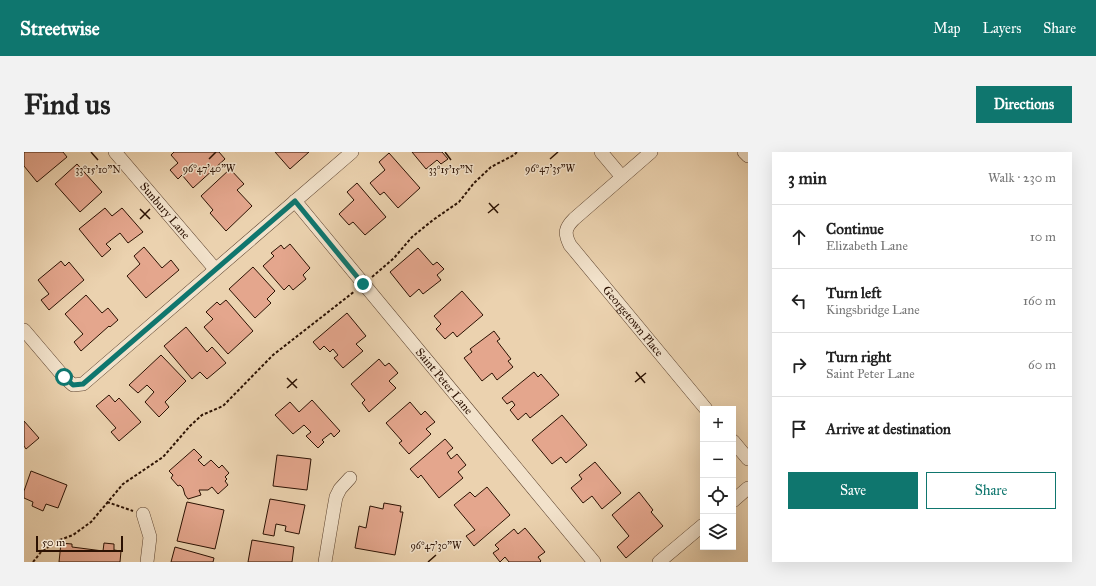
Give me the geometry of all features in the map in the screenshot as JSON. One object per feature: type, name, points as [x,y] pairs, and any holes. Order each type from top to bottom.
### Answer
[{"type":"street","name":"Sunbury Lane","points":[[115,152],[215,270]]},
{"type":"street","points":[[24,330],[64,377],[73,385],[83,384],[352,152]]},
{"type":"street","points":[[601,152],[622,177],[651,152]]},
{"type":"street","points":[[744,152],[748,156]]},
{"type":"street","name":"Georgetown Place","points":[[622,177],[574,219],[566,231],[566,238],[570,245],[704,406]]},
{"type":"street","name":"Saint Peter Lane","points":[[295,201],[594,562]]},
{"type":"street","points":[[734,442],[748,459]]},
{"type":"street","points":[[325,562],[336,497],[340,489],[350,478]]},
{"type":"street","points":[[736,498],[748,488]]},
{"type":"street","points":[[143,514],[150,537],[147,562]]},
{"type":"street","points":[[659,562],[700,528]]},
{"type":"path","points":[[33,562],[41,552],[56,541],[73,535],[90,522],[123,484],[163,457],[190,426],[202,416],[223,406],[273,356],[347,298],[394,258],[412,237],[459,202],[474,183],[491,167],[517,152]]},
{"type":"path","points":[[107,502],[143,514]]},
{"type":"building","points":[[24,152],[63,152],[67,157],[37,182],[24,166]]},
{"type":"building","points":[[174,152],[219,152],[225,159],[193,188],[182,175],[178,179],[170,170],[178,163],[171,155]]},
{"type":"building","points":[[275,152],[309,152],[290,169]]},
{"type":"building","points":[[412,152],[442,152],[448,159],[441,164],[437,160],[426,169]]},
{"type":"building","points":[[389,153],[420,188],[398,208],[384,192],[380,195],[370,183],[385,170],[379,162]]},
{"type":"building","points":[[77,164],[102,192],[80,212],[55,184]]},
{"type":"building","points":[[230,169],[244,184],[237,190],[252,206],[226,231],[210,213],[213,210],[201,196]]},
{"type":"building","points":[[357,183],[386,217],[365,235],[353,222],[349,225],[339,214],[354,200],[347,192]]},
{"type":"building","points":[[105,208],[112,216],[122,208],[143,232],[128,243],[120,233],[106,244],[111,249],[102,257],[79,229]]},
{"type":"building","points":[[290,244],[310,268],[303,275],[306,279],[293,290],[289,285],[284,290],[263,266],[274,256],[271,253],[281,245],[284,249]]},
{"type":"building","points":[[144,247],[162,268],[171,260],[179,270],[146,298],[127,276],[140,264],[134,256]]},
{"type":"building","points":[[418,248],[433,265],[437,262],[444,269],[437,275],[441,280],[423,294],[419,289],[410,297],[390,272]]},
{"type":"building","points":[[61,261],[65,266],[69,262],[84,280],[49,310],[41,300],[49,294],[38,280]]},
{"type":"building","points":[[253,267],[275,291],[267,299],[271,303],[255,318],[229,289]]},
{"type":"building","points":[[462,291],[483,315],[457,337],[453,332],[445,339],[436,329],[441,324],[434,316]]},
{"type":"building","points":[[86,295],[102,313],[108,308],[118,320],[81,351],[74,342],[83,334],[65,314]]},
{"type":"building","points":[[226,300],[253,331],[228,354],[204,327],[213,319],[206,312],[217,302],[220,305]]},
{"type":"building","points":[[347,313],[366,336],[356,344],[363,351],[343,368],[334,358],[338,355],[333,349],[330,352],[324,346],[320,350],[313,342]]},
{"type":"building","points":[[186,327],[207,352],[212,347],[226,363],[207,379],[200,372],[192,379],[164,346]]},
{"type":"building","points":[[494,331],[500,339],[497,341],[511,359],[508,361],[513,367],[497,380],[492,373],[482,381],[464,358],[472,352],[470,349]]},
{"type":"building","points":[[161,355],[186,381],[165,402],[169,407],[159,417],[145,402],[154,392],[147,385],[138,393],[129,385]]},
{"type":"building","points":[[379,359],[385,366],[389,363],[398,373],[389,381],[396,388],[369,412],[362,403],[365,400],[351,384]]},
{"type":"building","points":[[534,372],[538,377],[541,374],[559,395],[530,418],[526,413],[518,420],[510,410],[515,405],[512,401],[507,404],[502,398]]},
{"type":"building","points":[[109,395],[115,402],[119,398],[141,422],[119,441],[111,432],[116,428],[96,406]]},
{"type":"building","points":[[312,400],[340,431],[334,437],[331,433],[322,440],[324,442],[318,448],[306,436],[311,432],[304,425],[293,434],[275,415],[290,402],[299,412]]},
{"type":"building","points":[[410,402],[421,415],[425,411],[435,422],[426,429],[431,434],[409,454],[399,443],[402,441],[386,423]]},
{"type":"building","points":[[562,415],[587,445],[566,463],[561,457],[552,464],[532,440]]},
{"type":"building","points":[[24,421],[39,438],[26,449],[24,446]]},
{"type":"building","points":[[445,439],[453,448],[447,453],[451,459],[457,454],[466,465],[458,472],[463,478],[439,498],[421,475],[418,478],[410,469]]},
{"type":"building","points":[[194,449],[202,457],[198,460],[204,466],[211,460],[219,468],[222,465],[229,473],[225,477],[227,479],[225,481],[228,485],[218,494],[212,487],[208,490],[199,490],[201,495],[188,499],[183,488],[180,485],[178,486],[171,478],[173,475],[169,471]]},
{"type":"building","points":[[277,455],[311,459],[307,490],[273,486]]},
{"type":"building","points":[[595,462],[621,493],[602,509],[592,496],[583,503],[571,488],[582,479],[579,475]]},
{"type":"building","points":[[31,471],[67,485],[58,508],[46,504],[43,511],[32,506],[33,502],[24,498],[24,491]]},
{"type":"building","points":[[487,487],[510,515],[474,546],[466,536],[475,530],[454,505],[470,492],[475,497]]},
{"type":"building","points":[[639,492],[653,510],[651,512],[663,526],[626,558],[617,547],[629,536],[612,515]]},
{"type":"building","points":[[270,499],[305,505],[299,534],[285,531],[286,526],[276,524],[274,536],[263,534]]},
{"type":"building","points":[[187,502],[224,510],[215,549],[177,541]]},
{"type":"building","points":[[384,503],[401,506],[400,512],[403,512],[395,555],[355,548],[359,526],[366,528],[370,506],[383,509]]},
{"type":"building","points":[[525,528],[545,552],[538,557],[541,561],[509,562],[505,557],[500,562],[493,553],[499,549],[495,545],[514,529],[518,534]]},
{"type":"building","points":[[252,540],[294,547],[292,562],[248,562]]},
{"type":"building","points":[[61,543],[72,544],[72,547],[103,551],[104,543],[114,544],[114,550],[121,551],[120,562],[59,562]]},
{"type":"building","points":[[175,547],[214,558],[213,562],[171,562]]},
{"type":"route","points":[[64,377],[73,385],[83,384],[295,201],[363,284]]}]
